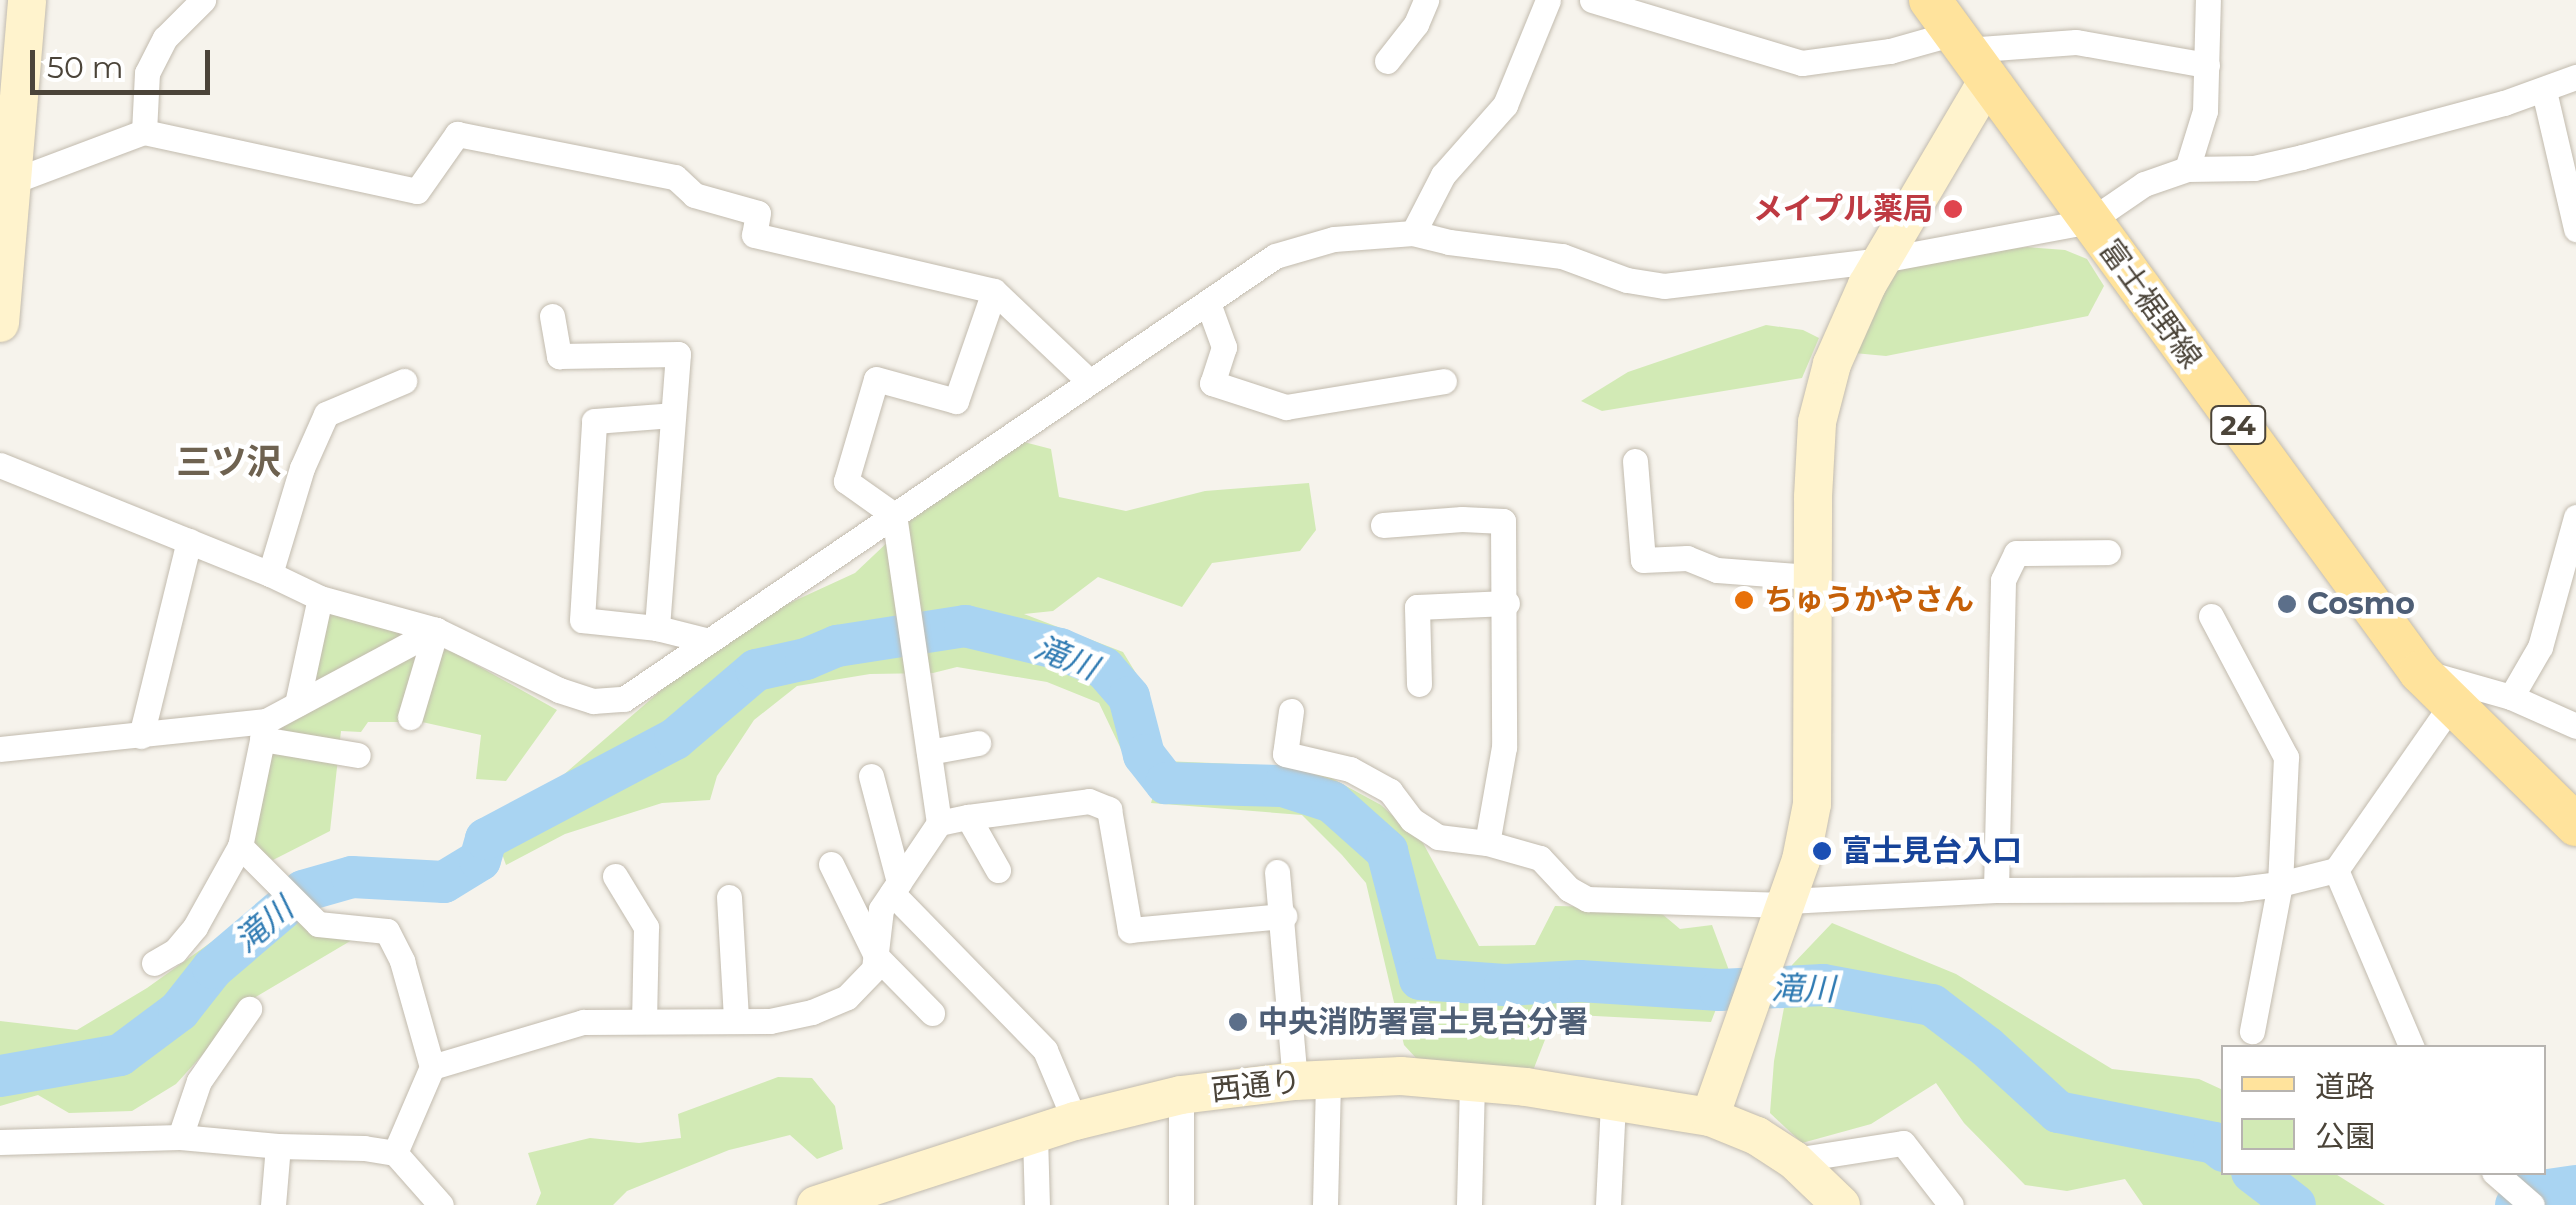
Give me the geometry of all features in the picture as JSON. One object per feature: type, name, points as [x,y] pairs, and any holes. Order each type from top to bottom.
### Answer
[{"type":"main road","name":"富士裾野線","points":[[1959,41],[2420,672],[2576,825]]},
{"type":"street","points":[[0,322],[7,184],[28,0]]},
{"type":"street","points":[[144,132],[147,73],[166,38],[203,0]]},
{"type":"street","points":[[1387,60],[1416,24],[1426,0]]},
{"type":"street","points":[[1413,233],[1443,176],[1505,105],[1548,0]]},
{"type":"street","points":[[2187,169],[2205,110],[2208,0]]},
{"type":"street","points":[[1609,3],[1802,63],[1959,41],[2076,42],[2208,64]]},
{"type":"street","points":[[1710,1117],[1784,909],[1812,804],[1810,577],[1817,422],[1832,364],[1882,260],[1959,41]]},
{"type":"street","points":[[0,465],[320,598],[436,630],[592,701],[624,699],[705,640],[1275,256],[1334,239],[1413,233],[1449,242],[1562,256],[1627,280],[1664,286],[1882,260],[2090,221],[2144,184],[2187,169],[2254,168],[2544,91],[2576,77]]},
{"type":"street","points":[[2544,91],[2576,228]]},
{"type":"street","points":[[7,184],[144,132],[416,191],[457,134],[675,177],[694,195],[758,213],[754,234],[994,292],[1089,380]]},
{"type":"street","points":[[432,1067],[584,1022],[770,1021],[812,1012],[847,997],[874,969],[880,908],[939,822],[894,515],[846,481],[876,379],[956,400],[994,292]]},
{"type":"street","points":[[1208,303],[1224,347],[1212,384],[1286,407],[1444,381]]},
{"type":"street","points":[[552,316],[559,356],[678,354],[657,628]]},
{"type":"street","points":[[270,574],[302,468],[326,414],[404,381]]},
{"type":"street","points":[[673,415],[594,421],[582,620],[657,628],[705,640]]},
{"type":"street","points":[[1635,461],[1643,560],[1687,558],[1717,570],[1810,577]]},
{"type":"street","points":[[2511,698],[2540,647],[2576,518]]},
{"type":"street","points":[[1383,525],[1462,519],[1503,521],[1507,604],[1504,747],[1487,843]]},
{"type":"street","points":[[141,736],[189,541]]},
{"type":"street","points":[[1996,890],[2003,580],[2016,553],[2108,552]]},
{"type":"street","points":[[297,704],[320,598]]},
{"type":"street","points":[[1419,684],[1416,607],[1507,604]]},
{"type":"street","points":[[2211,616],[2286,757],[2280,884],[2252,1031]]},
{"type":"street","points":[[154,963],[174,951],[194,926],[240,846],[264,730],[297,704],[436,630]]},
{"type":"street","points":[[410,716],[436,630]]},
{"type":"street","points":[[2420,672],[2511,698],[2576,726]]},
{"type":"street","points":[[1291,711],[1285,754],[1350,768],[1390,790],[1412,820],[1438,837],[1487,843],[1540,858],[1570,889],[1587,899],[1784,909],[1996,890],[2095,892],[2280,884],[2336,870],[2452,704]]},
{"type":"street","points":[[0,749],[264,730],[358,755]]},
{"type":"street","points":[[929,752],[978,743]]},
{"type":"street","points":[[871,776],[896,887],[1046,1050],[1075,1121]]},
{"type":"street","points":[[939,822],[1089,800],[1109,809],[1130,930],[1284,916]]},
{"type":"street","points":[[968,817],[998,870]]},
{"type":"street","points":[[240,846],[318,924],[387,931],[402,961],[432,1067],[396,1153]]},
{"type":"street","points":[[831,864],[876,956],[932,1012]]},
{"type":"street","points":[[2336,870],[2411,1045]]},
{"type":"street","points":[[1277,872],[1311,1080],[1326,1205]]},
{"type":"street","points":[[614,876],[646,927],[644,1020]]},
{"type":"street","points":[[729,897],[736,1020]]},
{"type":"street","points":[[180,1136],[199,1081],[248,1009]]},
{"type":"street","name":"西通り","points":[[816,1205],[891,1192],[1075,1121],[1180,1095],[1311,1080],[1419,1076],[1710,1117],[1757,1136],[1794,1160],[1841,1205]]},
{"type":"street","points":[[1469,1205],[1472,1082]]},
{"type":"street","points":[[1180,1095],[1181,1205]]},
{"type":"street","points":[[1608,1205],[1613,1101]]},
{"type":"street","points":[[1034,1135],[1036,1205]]},
{"type":"street","points":[[0,1142],[180,1136],[396,1153],[440,1205]]},
{"type":"street","points":[[1794,1160],[1902,1144],[1951,1205]]},
{"type":"street","points":[[272,1205],[278,1146]]},
{"type":"street","points":[[2497,1175],[2532,1205]]},
{"type":"green space","points":[[2027,247],[2065,250],[2087,259],[2104,286],[2088,316],[1886,356],[1854,353],[1891,264]]},
{"type":"green space","points":[[1766,325],[1803,330],[1819,338],[1802,378],[1602,411],[1581,401],[1628,372]]},
{"type":"green space","points":[[1024,442],[1051,449],[1059,497],[1126,511],[1205,491],[1309,483],[1316,530],[1300,551],[1212,563],[1182,607],[1098,577],[1053,611],[1024,614],[1123,652],[1145,688],[1148,726],[1131,770],[1099,703],[1047,682],[957,667],[933,673],[870,674],[797,686],[754,720],[717,776],[710,800],[662,803],[565,834],[506,865],[495,834],[731,630],[855,573],[911,520]]},
{"type":"green space","points":[[324,607],[455,653],[557,710],[506,781],[476,779],[481,735],[422,722],[368,722],[361,732],[341,731],[330,831],[273,860],[246,845],[272,731]]},
{"type":"green space","points":[[1163,761],[1311,767],[1381,805],[1423,843],[1479,946],[1535,945],[1555,906],[1655,908],[1680,929],[1712,925],[1730,973],[1711,1022],[1576,1015],[1548,1032],[1534,1068],[1428,1071],[1404,1045],[1366,883],[1302,815],[1151,803]]},
{"type":"green space","points":[[270,900],[352,940],[254,998],[176,1084],[132,1111],[69,1113],[38,1095],[0,1106],[0,1021],[77,1030],[147,988]]},
{"type":"green space","points":[[1832,923],[1956,974],[2112,1069],[2199,1079],[2221,1089],[2221,1175],[2337,1175],[2385,1205],[2143,1205],[2125,1179],[2067,1191],[2025,1185],[1964,1123],[1936,1083],[1871,1124],[1802,1143],[1770,1113],[1774,1061],[1792,965]]},
{"type":"green space","points":[[778,1077],[812,1078],[835,1106],[843,1149],[817,1159],[790,1135],[729,1150],[627,1191],[613,1205],[536,1205],[541,1193],[528,1153],[590,1138],[639,1143],[681,1138],[678,1114]]},
{"type":"waterway","name":"滝川","points":[[0,1076],[120,1055],[179,1011],[213,968],[303,891],[352,877],[444,882],[480,860],[486,839],[675,739],[756,670],[806,659],[837,646],[965,626],[1060,649],[1104,668],[1129,697],[1144,755],[1166,783],[1283,786],[1332,802],[1387,851],[1420,979],[1505,985],[1580,981],[1720,990],[1823,985],[1932,1005],[1987,1047],[2058,1112],[2214,1143],[2221,1149]]},
{"type":"waterway","name":"滝川","points":[[2256,1175],[2295,1205]]},
{"type":"waterway","name":"滝川","points":[[2516,1205],[2527,1193],[2576,1186]]},
{"type":"place","name":"メイプル薬局","points":[[1953,209]]},
{"type":"place","name":"ちゅうかやさん","points":[[1744,600]]},
{"type":"place","name":"Cosmo","points":[[2287,604]]},
{"type":"place","name":"富士見台入口","points":[[1822,851]]},
{"type":"place","name":"中央消防署富士見台分署","points":[[1238,1022]]},
{"type":"district","name":"三ツ沢","points":[[229,462]]}]
